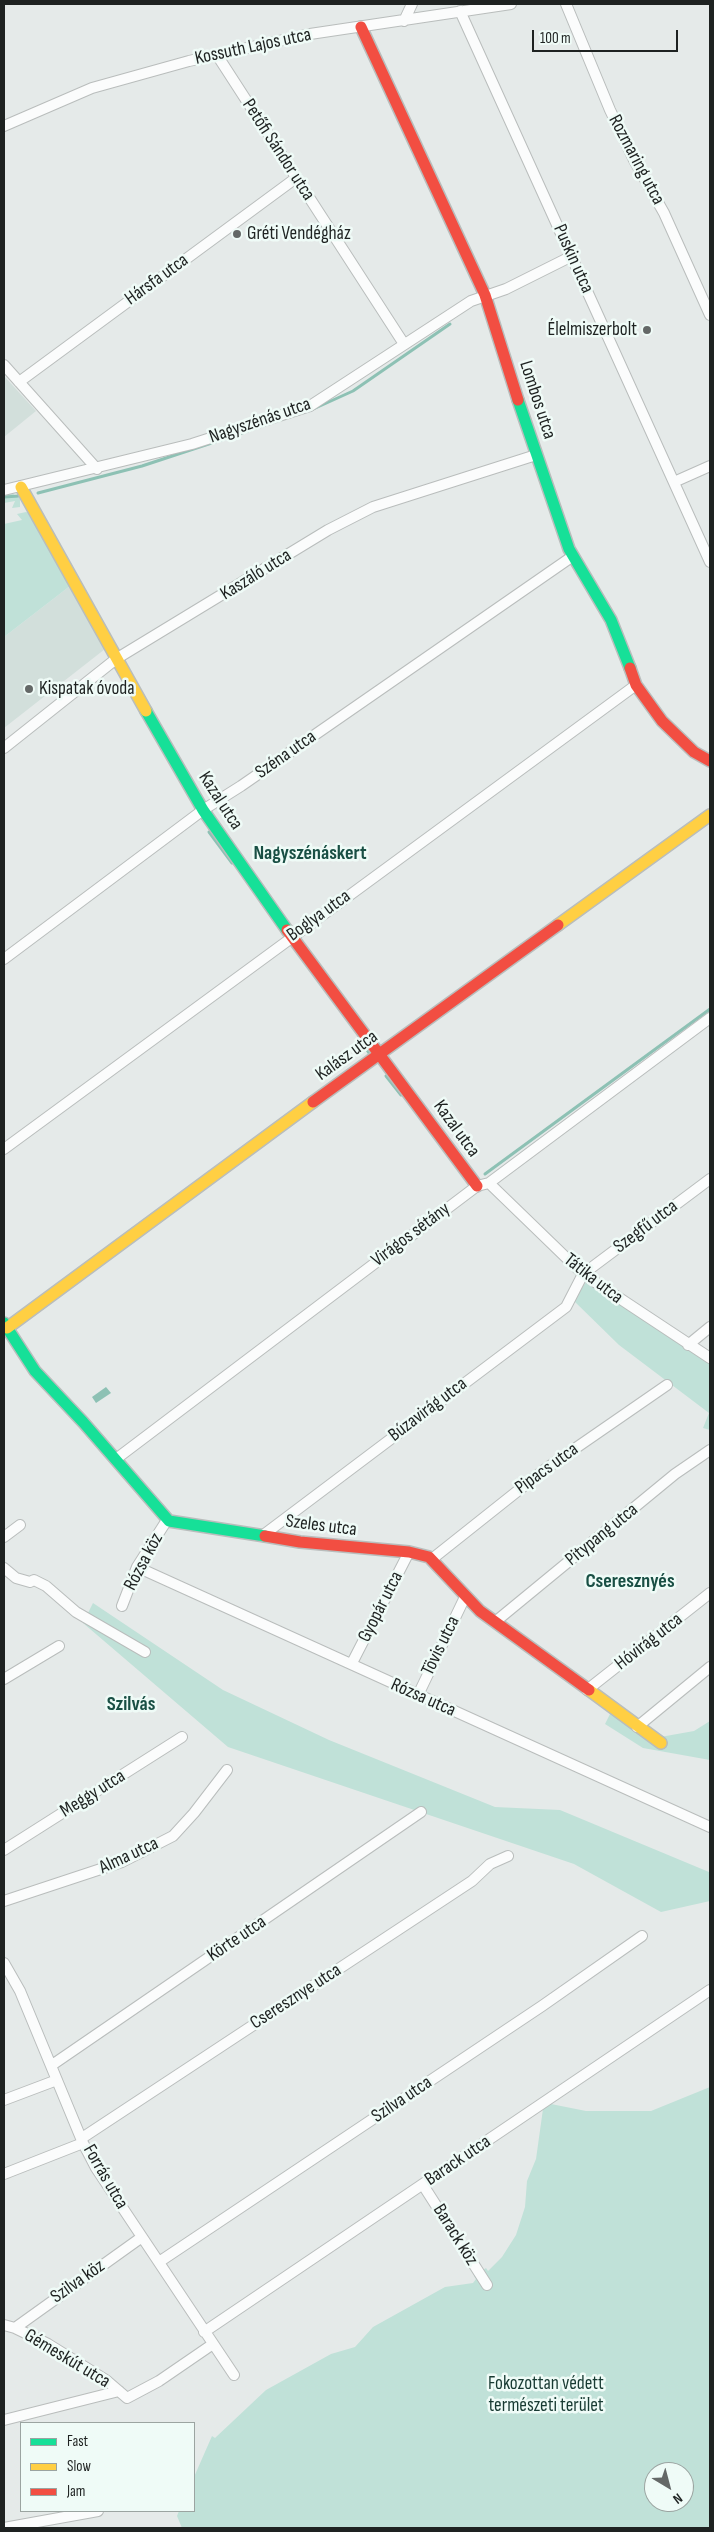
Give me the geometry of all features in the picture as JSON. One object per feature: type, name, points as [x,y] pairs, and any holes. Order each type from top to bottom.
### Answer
[{"type":"street","points":[[404,22],[412,4]]},
{"type":"street","name":"Kossuth Lajos utca","points":[[4,126],[110,82],[217,55],[310,34],[404,22],[460,11],[511,4]]},
{"type":"street","name":"Rozmaring utca","points":[[566,4],[610,110],[634,160],[664,213],[710,315]]},
{"type":"street","name":"Puskin utca","points":[[460,11],[710,562]]},
{"type":"street","name":"Lombos utca","points":[[361,27],[485,295],[536,456],[563,534],[573,556],[584,570],[611,620],[636,685],[662,721],[694,752],[710,762]]},
{"type":"street","name":"Petőfi Sándor utca","points":[[217,55],[404,344]]},
{"type":"street","name":"Hársfa utca","points":[[19,382],[296,178]]},
{"type":"street","name":"Nagyszénás utca","points":[[4,490],[97,469],[192,444],[310,406],[471,300],[506,288],[572,256]]},
{"type":"street","points":[[4,365],[97,469]]},
{"type":"street","name":"Kaszáló utca","points":[[4,748],[116,659],[328,530],[373,507],[536,456]]},
{"type":"street","points":[[674,482],[710,466]]},
{"type":"street","name":"Kazal utca","points":[[21,486],[116,659],[203,810],[291,936],[477,1186]]},
{"type":"street","name":"Széna utca","points":[[4,959],[203,810],[241,786],[573,556]]},
{"type":"street","name":"Boglya utca","points":[[4,1149],[291,936],[636,685]]},
{"type":"street","name":"Kalász utca","points":[[5,1325],[710,815]]},
{"type":"street","name":"Virágos sétány","points":[[116,1460],[281,1332],[477,1186],[489,1183],[710,1018]]},
{"type":"street","name":"Szegfű utca","points":[[582,1274],[710,1179]]},
{"type":"street","name":"Tátika utca","points":[[489,1183],[582,1274],[710,1358]]},
{"type":"street","name":"Búzavirág utca","points":[[262,1536],[566,1306],[582,1274]]},
{"type":"street","points":[[5,1325],[35,1370],[167,1520]]},
{"type":"street","points":[[688,1345],[710,1327]]},
{"type":"street","name":"Pipacs utca","points":[[432,1559],[544,1470],[667,1385]]},
{"type":"street","name":"Pitypang utca","points":[[496,1622],[675,1474],[710,1450]]},
{"type":"street","name":"Szeles utca","points":[[167,1520],[180,1525],[262,1536],[338,1546],[409,1552],[432,1559]]},
{"type":"street","name":"Rózsa köz","points":[[122,1606],[137,1567],[167,1520]]},
{"type":"street","points":[[4,1537],[20,1525]]},
{"type":"street","name":"Gyopár utca","points":[[352,1663],[409,1552]]},
{"type":"street","points":[[432,1559],[465,1597],[496,1622],[661,1743]]},
{"type":"street","name":"Rózsa utca","points":[[137,1567],[710,1827]]},
{"type":"street","points":[[4,1568],[16,1578],[30,1582],[34,1580],[46,1586],[76,1612],[145,1652]]},
{"type":"street","name":"Hóvirág utca","points":[[587,1690],[710,1593]]},
{"type":"street","name":"Tövis utca","points":[[418,1695],[465,1597]]},
{"type":"street","points":[[4,1680],[59,1646]]},
{"type":"street","points":[[637,1727],[710,1667]]},
{"type":"street","name":"Meggy utca","points":[[4,1850],[182,1737]]},
{"type":"street","name":"Alma utca","points":[[4,1901],[122,1862],[173,1836],[194,1813],[227,1770]]},
{"type":"street","name":"Körte utca","points":[[52,2065],[421,1812]]},
{"type":"street","name":"Cseresznye utca","points":[[4,2174],[83,2141],[472,1882],[490,1864],[508,1856]]},
{"type":"street","name":"Szilva utca","points":[[159,2262],[534,2012],[642,1936]]},
{"type":"street","name":"Forrás utca","points":[[4,1963],[20,1991],[96,2168],[234,2375]]},
{"type":"street","name":"Barack utca","points":[[204,2332],[710,1990]]},
{"type":"street","points":[[4,2100],[58,2080]]},
{"type":"street","name":"Barack köz","points":[[423,2185],[487,2285]]},
{"type":"street","name":"Szilva köz","points":[[15,2328],[142,2237]]},
{"type":"street","name":"Gémeskút utca","points":[[4,2325],[15,2328],[48,2344],[106,2380],[123,2395]]},
{"type":"street","points":[[4,2420],[123,2395],[159,2381],[213,2344]]},
{"type":"street","points":[[4,2528],[92,2512]]},
{"type":"shaded area","points":[[4,376],[36,411],[4,437]]},
{"type":"shaded area","name":"Kispatak óvoda","points":[[70,586],[105,649],[4,728],[4,637]]},
{"type":"shaded area","points":[[106,1387],[111,1393],[96,1403],[92,1397]]},
{"type":"green space","points":[[12,493],[20,499],[20,507],[12,508],[15,501],[4,503],[4,495]]},
{"type":"green space","points":[[31,513],[70,586],[4,637],[4,524],[22,520],[17,514]]},
{"type":"green space","points":[[586,1282],[710,1362],[710,1430],[703,1428],[709,1413],[619,1345],[574,1301]]},
{"type":"green space","points":[[93,1603],[223,1690],[329,1740],[495,1807],[560,1810],[709,1872],[710,1870],[710,1901],[661,1912],[574,1864],[228,1747],[83,1623]]},
{"type":"green space","points":[[610,1714],[649,1739],[694,1731],[710,1721],[710,1760],[643,1748],[605,1724]]},
{"type":"green space","name":"Fokozottan védett természeti terület","points":[[710,2087],[710,2528],[182,2528],[177,2516],[179,2512],[195,2512],[195,2475],[212,2436],[215,2438],[266,2390],[331,2354],[355,2347],[373,2327],[445,2287],[473,2283],[476,2279],[474,2276],[486,2268],[488,2271],[502,2257],[516,2235],[525,2207],[527,2181],[536,2159],[543,2109],[551,2104],[586,2111],[651,2111]]},
{"type":"waterway","points":[[311,410],[353,391],[450,324]]},
{"type":"waterway","points":[[38,493],[142,466],[248,431]]},
{"type":"waterway","points":[[4,497],[19,496]]},
{"type":"waterway","points":[[209,832],[232,863]]},
{"type":"waterway","points":[[485,1174],[710,1009]]},
{"type":"waterway","points":[[361,1041],[369,1053]]},
{"type":"waterway","points":[[386,1076],[401,1095]]},
{"type":"traffic: fast","points":[[518,400],[569,549],[611,620],[630,668]]},
{"type":"traffic: fast","points":[[146,711],[203,810],[287,930]]},
{"type":"traffic: fast","points":[[4,1323],[35,1371],[83,1422],[169,1521],[265,1536]]},
{"type":"traffic: slow","points":[[21,487],[146,711]]},
{"type":"traffic: slow","points":[[558,925],[710,815]]},
{"type":"traffic: slow","points":[[7,1328],[313,1102]]},
{"type":"traffic: slow","points":[[589,1690],[661,1743]]},
{"type":"traffic: jam","points":[[361,27],[485,295],[518,400]]},
{"type":"traffic: jam","points":[[630,668],[636,685],[662,721],[694,752],[710,761]]},
{"type":"traffic: jam","points":[[313,1102],[558,925]]},
{"type":"traffic: jam","points":[[287,930],[477,1186]]},
{"type":"traffic: jam","points":[[265,1536],[300,1542],[409,1552],[429,1557],[480,1611],[589,1690]]},
{"type":"place","name":"Gréti Vendégház","points":[[237,234]]},
{"type":"place","name":"Élelmiszerbolt","points":[[647,330]]},
{"type":"place","name":"Kispatak óvoda","points":[[29,689]]},
{"type":"district","name":"Nagyszénáskert","points":[[310,854]]},
{"type":"district","name":"Cseresznyés","points":[[630,1582]]},
{"type":"district","name":"Szilvás","points":[[131,1705]]}]
